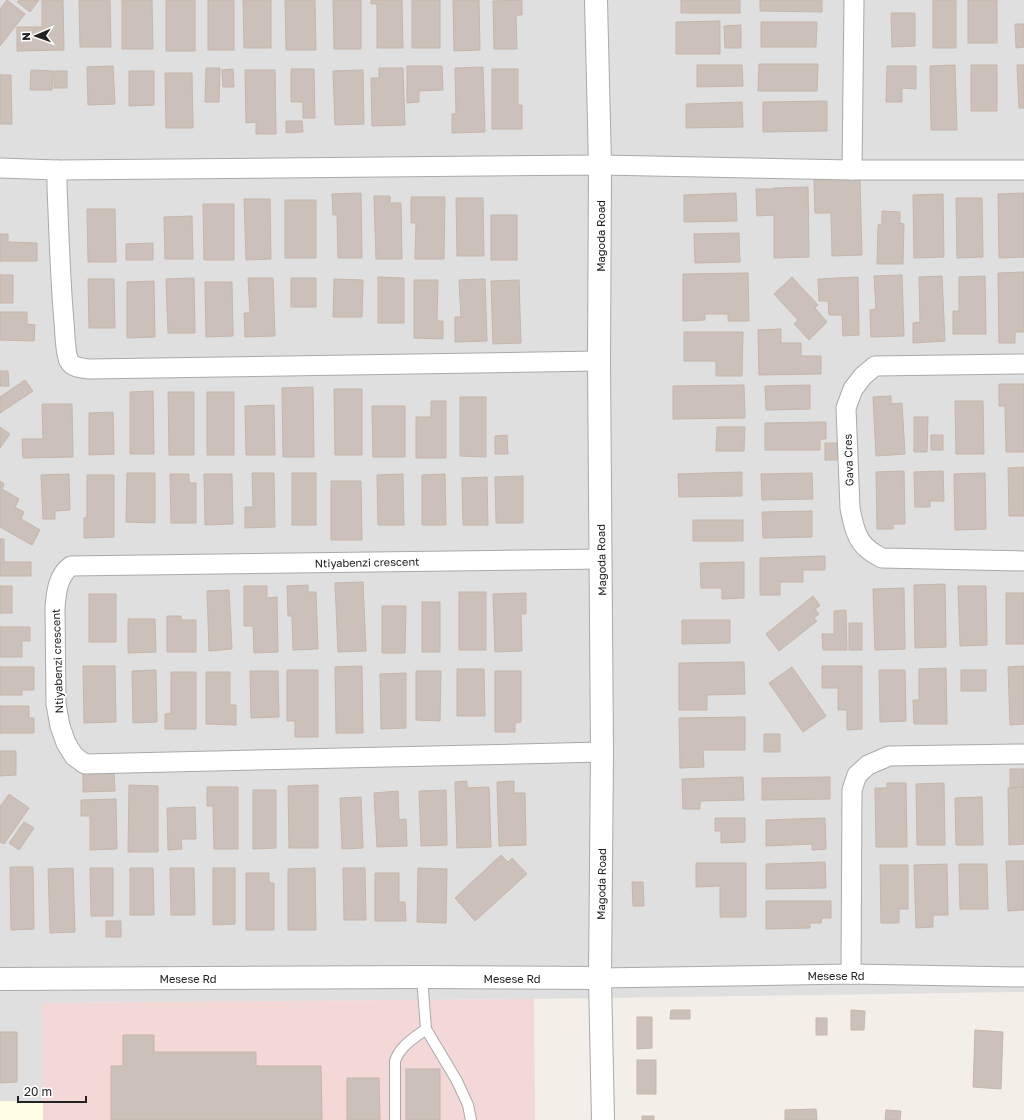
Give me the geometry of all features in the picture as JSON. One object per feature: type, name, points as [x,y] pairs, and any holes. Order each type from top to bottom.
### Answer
[{"type":"street","name":"Magoda Road","points":[[596,0],[600,165],[599,361],[602,752],[600,978],[603,1120]]},
{"type":"street","points":[[852,170],[854,0]]},
{"type":"street","points":[[0,168],[57,170],[600,165],[852,170],[1024,170]]},
{"type":"street","points":[[57,170],[66,345],[69,361],[78,368],[599,361]]},
{"type":"street","name":"Gava Cres","points":[[1024,364],[875,366],[863,376],[852,389],[846,408],[850,508],[858,537],[867,549],[882,558],[1024,562]]},
{"type":"street","name":"Ntiyabenzi crescent","points":[[601,559],[71,566],[64,573],[58,584],[55,608],[56,704],[60,726],[66,743],[74,756],[85,764],[602,752]]},
{"type":"street","points":[[851,974],[852,790],[857,775],[868,765],[889,756],[1024,754]]},
{"type":"street","name":"Mesese Rd","points":[[0,979],[600,978],[851,974],[1024,977]]},
{"type":"lane","points":[[422,978],[426,1029],[457,1081],[468,1105],[471,1120]]},
{"type":"lane","points":[[395,1120],[395,1061],[397,1055],[402,1048],[426,1029]]},
{"type":"shaded area","points":[[0,0],[1024,0],[1024,992],[534,999],[42,1003],[43,1101],[0,1101]]},
{"type":"shaded area","points":[[534,999],[535,1120],[43,1120],[42,1003]]},
{"type":"shaded area","points":[[0,1101],[43,1101],[43,1120],[0,1120]]},
{"type":"building","points":[[7,0],[25,14],[0,46],[0,9]]},
{"type":"building","points":[[19,0],[39,0],[30,12],[17,2]]},
{"type":"building","points":[[42,0],[63,0],[64,50],[17,51],[17,27],[42,27]]},
{"type":"building","points":[[79,0],[110,0],[111,47],[80,47]]},
{"type":"building","points":[[122,0],[152,0],[153,49],[122,49]]},
{"type":"building","points":[[166,0],[195,0],[195,51],[166,51]]},
{"type":"building","points":[[208,0],[234,0],[234,50],[208,50]]},
{"type":"building","points":[[243,0],[271,0],[271,48],[244,48]]},
{"type":"building","points":[[285,0],[315,0],[316,50],[286,50]]},
{"type":"building","points":[[333,0],[361,0],[361,49],[334,49]]},
{"type":"building","points":[[371,0],[402,0],[403,48],[377,48],[377,4],[371,4]]},
{"type":"building","points":[[412,0],[440,0],[440,48],[412,48]]},
{"type":"building","points":[[453,0],[479,0],[480,50],[454,51]]},
{"type":"building","points":[[522,0],[522,15],[516,15],[517,49],[494,49],[493,1]]},
{"type":"building","points":[[681,0],[740,0],[740,13],[681,13]]},
{"type":"building","points":[[760,0],[822,0],[822,12],[760,11]]},
{"type":"building","points":[[933,0],[956,0],[956,48],[933,48]]},
{"type":"building","points":[[968,0],[997,0],[997,43],[968,43]]},
{"type":"building","points":[[891,13],[915,13],[915,46],[892,47]]},
{"type":"building","points":[[720,21],[720,54],[676,54],[676,22]]},
{"type":"building","points":[[761,22],[817,22],[816,47],[761,47]]},
{"type":"building","points":[[1015,24],[1024,24],[1024,47],[1016,48]]},
{"type":"building","points":[[741,25],[741,48],[725,48],[724,26]]},
{"type":"building","points":[[759,64],[818,64],[817,91],[758,91]]},
{"type":"building","points":[[697,65],[742,65],[743,86],[697,87]]},
{"type":"building","points":[[955,65],[957,130],[931,130],[930,66]]},
{"type":"building","points":[[971,65],[997,65],[997,111],[971,111]]},
{"type":"building","points":[[1017,65],[1024,65],[1024,108],[1019,108]]},
{"type":"building","points":[[113,66],[115,104],[88,105],[87,67]]},
{"type":"building","points":[[407,66],[442,66],[443,90],[419,91],[419,102],[407,103]]},
{"type":"building","points":[[887,66],[916,66],[916,89],[902,88],[902,102],[886,102]]},
{"type":"building","points":[[483,67],[485,132],[452,133],[452,114],[456,114],[455,68]]},
{"type":"building","points":[[206,68],[220,68],[219,102],[205,102]]},
{"type":"building","points":[[379,68],[403,68],[405,125],[372,126],[371,78],[379,78]]},
{"type":"building","points":[[233,69],[234,87],[223,87],[222,70]]},
{"type":"building","points":[[291,69],[314,69],[315,118],[303,118],[303,102],[291,102]]},
{"type":"building","points":[[492,69],[518,69],[518,105],[522,105],[522,129],[492,129]]},
{"type":"building","points":[[31,70],[53,71],[52,90],[30,90]]},
{"type":"building","points":[[245,70],[275,70],[276,134],[256,134],[256,122],[246,123]]},
{"type":"building","points":[[363,70],[364,124],[335,125],[333,71]]},
{"type":"building","points":[[54,71],[67,71],[67,88],[54,88]]},
{"type":"building","points":[[129,71],[154,71],[154,105],[129,106]]},
{"type":"building","points":[[165,73],[192,73],[193,128],[166,128]]},
{"type":"building","points":[[0,75],[11,75],[12,124],[0,124]]},
{"type":"building","points":[[827,101],[827,131],[763,132],[763,102]]},
{"type":"building","points":[[742,102],[743,127],[686,128],[686,104]]},
{"type":"building","points":[[286,121],[302,121],[303,132],[286,133]]},
{"type":"building","points":[[860,179],[862,255],[832,256],[831,213],[815,213],[814,180]]},
{"type":"building","points":[[808,187],[809,257],[774,258],[774,215],[757,216],[756,189]]},
{"type":"building","points":[[361,193],[362,258],[338,258],[337,215],[333,215],[332,194]]},
{"type":"building","points":[[736,193],[737,221],[684,222],[684,195]]},
{"type":"building","points":[[1024,193],[1024,257],[999,258],[998,194]]},
{"type":"building","points":[[943,194],[944,257],[914,258],[913,195]]},
{"type":"building","points":[[374,196],[390,196],[390,203],[401,203],[402,259],[376,259]]},
{"type":"building","points":[[411,197],[445,197],[444,259],[415,259],[416,223],[411,223]]},
{"type":"building","points":[[456,198],[483,198],[484,256],[457,256]]},
{"type":"building","points":[[956,198],[982,198],[983,257],[957,258]]},
{"type":"building","points":[[244,199],[270,199],[271,259],[246,260]]},
{"type":"building","points":[[285,200],[316,200],[316,258],[285,258]]},
{"type":"building","points":[[203,204],[234,204],[234,260],[204,260]]},
{"type":"building","points":[[87,209],[115,209],[116,262],[88,262]]},
{"type":"building","points":[[882,211],[900,212],[900,223],[904,224],[903,264],[877,264],[878,225],[882,224]]},
{"type":"building","points":[[491,215],[517,215],[517,260],[491,260]]},
{"type":"building","points":[[192,216],[193,259],[165,259],[164,217]]},
{"type":"building","points":[[739,233],[740,262],[695,263],[694,234]]},
{"type":"building","points":[[0,234],[8,234],[8,242],[37,243],[37,261],[0,261]]},
{"type":"building","points":[[153,243],[153,260],[126,260],[126,244]]},
{"type":"building","points":[[1024,272],[1024,332],[1015,332],[1015,343],[999,343],[998,273]]},
{"type":"building","points":[[748,273],[749,321],[728,321],[728,314],[705,314],[705,320],[683,321],[683,274]]},
{"type":"building","points":[[0,275],[13,275],[13,303],[0,303]]},
{"type":"building","points":[[902,275],[904,336],[871,337],[870,310],[876,309],[874,276]]},
{"type":"building","points":[[942,276],[945,341],[913,343],[913,323],[920,322],[919,277]]},
{"type":"building","points":[[985,276],[986,334],[953,334],[953,311],[959,311],[959,277]]},
{"type":"building","points":[[378,277],[404,278],[404,323],[378,323]]},
{"type":"building","points":[[792,277],[818,305],[815,308],[827,322],[809,340],[794,324],[798,320],[774,294]]},
{"type":"building","points":[[858,277],[859,335],[843,336],[842,315],[829,315],[828,301],[819,301],[818,279]]},
{"type":"building","points":[[194,278],[195,333],[168,333],[166,279]]},
{"type":"building","points":[[248,278],[273,278],[275,336],[245,337],[244,313],[250,313]]},
{"type":"building","points":[[291,278],[316,278],[316,307],[291,307]]},
{"type":"building","points":[[88,279],[114,279],[115,328],[89,328]]},
{"type":"building","points":[[334,279],[363,280],[362,317],[333,317]]},
{"type":"building","points":[[485,279],[487,341],[455,342],[455,317],[461,317],[459,280]]},
{"type":"building","points":[[414,280],[438,280],[437,321],[443,321],[443,339],[414,338]]},
{"type":"building","points":[[519,280],[521,343],[493,344],[491,281]]},
{"type":"building","points":[[154,281],[155,337],[127,338],[127,282]]},
{"type":"building","points":[[205,282],[232,282],[233,336],[206,337]]},
{"type":"building","points":[[0,312],[27,312],[27,324],[35,325],[34,341],[0,340]]},
{"type":"building","points":[[781,329],[781,343],[801,343],[801,356],[821,356],[821,374],[759,375],[758,330]]},
{"type":"building","points":[[684,332],[743,332],[742,376],[716,376],[716,361],[684,361]]},
{"type":"building","points":[[0,371],[8,371],[9,386],[0,386]]},
{"type":"building","points":[[25,380],[33,391],[0,413],[0,397]]},
{"type":"building","points":[[999,384],[1024,384],[1024,452],[1006,452],[1005,406],[999,406]]},
{"type":"building","points":[[744,385],[745,418],[673,419],[673,386]]},
{"type":"building","points":[[810,385],[810,409],[766,410],[765,386]]},
{"type":"building","points":[[313,387],[314,457],[283,457],[282,388]]},
{"type":"building","points":[[334,389],[362,389],[362,455],[335,455]]},
{"type":"building","points":[[153,391],[154,454],[130,454],[130,392]]},
{"type":"building","points":[[168,392],[194,392],[194,455],[169,455]]},
{"type":"building","points":[[207,392],[234,392],[234,455],[207,455]]},
{"type":"building","points":[[891,396],[891,404],[902,403],[905,454],[876,456],[873,397]]},
{"type":"building","points":[[460,397],[486,397],[486,457],[460,456]]},
{"type":"building","points":[[431,401],[446,401],[446,458],[416,458],[416,417],[431,417]]},
{"type":"building","points":[[955,401],[983,401],[984,454],[956,454]]},
{"type":"building","points":[[42,404],[72,404],[73,457],[23,458],[22,439],[43,439]]},
{"type":"building","points":[[274,405],[275,455],[246,455],[245,406]]},
{"type":"building","points":[[372,406],[405,406],[405,457],[373,457]]},
{"type":"building","points":[[113,412],[114,454],[89,455],[89,413]]},
{"type":"building","points":[[914,417],[928,417],[927,452],[914,452]]},
{"type":"building","points":[[826,422],[826,439],[820,439],[820,450],[765,450],[765,423]]},
{"type":"building","points":[[0,427],[10,434],[0,448]]},
{"type":"building","points":[[717,427],[745,427],[744,451],[716,451]]},
{"type":"building","points":[[507,435],[508,454],[495,454],[495,436]]},
{"type":"building","points":[[931,435],[943,435],[943,450],[931,450]]},
{"type":"building","points":[[825,443],[838,443],[838,460],[825,460]]},
{"type":"building","points":[[1024,467],[1024,516],[1009,516],[1008,468]]},
{"type":"building","points":[[904,471],[905,524],[893,524],[893,529],[877,529],[876,472]]},
{"type":"building","points":[[943,471],[944,501],[930,501],[930,507],[915,507],[914,472]]},
{"type":"building","points":[[742,472],[742,496],[679,497],[678,474]]},
{"type":"building","points":[[127,473],[155,473],[155,523],[126,522]]},
{"type":"building","points":[[252,473],[274,473],[275,527],[245,528],[245,507],[253,507]]},
{"type":"building","points":[[292,473],[316,473],[316,525],[292,525]]},
{"type":"building","points":[[812,473],[813,499],[762,500],[761,474]]},
{"type":"building","points":[[985,473],[986,529],[955,530],[954,474]]},
{"type":"building","points":[[69,474],[70,510],[55,511],[55,519],[43,519],[41,475]]},
{"type":"building","points":[[170,474],[189,474],[189,483],[196,483],[196,523],[171,523]]},
{"type":"building","points":[[204,474],[232,474],[233,524],[205,525]]},
{"type":"building","points":[[403,474],[404,525],[378,525],[377,475]]},
{"type":"building","points":[[445,474],[446,525],[422,525],[422,475]]},
{"type":"building","points":[[87,475],[114,475],[114,537],[84,538],[84,518],[87,517]]},
{"type":"building","points":[[523,476],[523,523],[496,523],[495,477]]},
{"type":"building","points":[[487,477],[488,525],[463,525],[462,478]]},
{"type":"building","points":[[0,481],[4,484],[2,489],[19,499],[15,507],[24,512],[21,519],[40,530],[32,545],[0,527]]},
{"type":"building","points":[[331,481],[361,481],[362,540],[331,540]]},
{"type":"building","points":[[812,511],[812,537],[763,538],[762,512]]},
{"type":"building","points":[[693,520],[743,520],[743,541],[693,541]]},
{"type":"building","points":[[0,539],[4,539],[4,562],[31,562],[31,576],[0,576]]},
{"type":"building","points":[[825,556],[825,570],[803,570],[803,582],[780,582],[780,595],[760,595],[760,558]]},
{"type":"building","points":[[744,562],[744,598],[722,599],[722,588],[701,588],[700,563]]},
{"type":"building","points":[[363,582],[366,651],[338,652],[335,583]]},
{"type":"building","points":[[945,584],[946,647],[915,648],[914,585]]},
{"type":"building","points":[[308,585],[308,592],[316,592],[318,649],[293,650],[292,616],[288,616],[287,586]]},
{"type":"building","points":[[0,586],[12,586],[12,613],[0,613]]},
{"type":"building","points":[[244,586],[267,586],[267,598],[277,597],[278,652],[254,653],[253,626],[244,626]]},
{"type":"building","points":[[958,586],[986,586],[987,645],[960,646]]},
{"type":"building","points":[[904,588],[905,649],[875,650],[873,589]]},
{"type":"building","points":[[229,590],[232,649],[209,651],[207,591]]},
{"type":"building","points":[[459,592],[486,592],[486,650],[459,650]]},
{"type":"building","points":[[526,593],[526,614],[521,614],[522,651],[495,652],[493,594]]},
{"type":"building","points":[[1006,593],[1024,593],[1024,644],[1006,644]]},
{"type":"building","points":[[89,594],[116,594],[116,642],[89,642]]},
{"type":"building","points":[[813,596],[820,606],[815,609],[819,614],[814,618],[817,621],[779,651],[766,634]]},
{"type":"building","points":[[422,602],[440,602],[440,652],[422,652]]},
{"type":"building","points":[[382,606],[406,606],[405,653],[382,653]]},
{"type":"building","points":[[846,610],[847,650],[823,650],[822,634],[834,634],[834,611]]},
{"type":"building","points":[[167,616],[181,616],[181,620],[196,620],[196,652],[167,652]]},
{"type":"building","points":[[128,619],[155,619],[156,652],[128,653]]},
{"type":"building","points":[[682,620],[730,620],[730,643],[682,644]]},
{"type":"building","points":[[849,623],[862,623],[862,650],[849,650]]},
{"type":"building","points":[[0,627],[30,627],[30,641],[22,641],[22,657],[0,657]]},
{"type":"building","points":[[744,662],[745,694],[707,695],[707,710],[679,710],[679,663]]},
{"type":"building","points":[[83,666],[115,666],[116,722],[84,723]]},
{"type":"building","points":[[362,666],[363,733],[336,733],[335,667]]},
{"type":"building","points":[[822,666],[862,666],[862,729],[847,730],[847,710],[838,710],[838,688],[822,688]]},
{"type":"building","points":[[1024,666],[1024,724],[1010,725],[1008,667]]},
{"type":"building","points":[[0,667],[34,667],[34,690],[22,690],[22,695],[0,695]]},
{"type":"building","points":[[792,667],[826,716],[803,732],[769,683]]},
{"type":"building","points":[[946,668],[947,724],[914,724],[913,700],[919,700],[919,669]]},
{"type":"building","points":[[457,669],[484,669],[485,716],[457,716]]},
{"type":"building","points":[[156,670],[157,722],[133,723],[132,671]]},
{"type":"building","points":[[287,670],[318,670],[318,737],[295,737],[295,721],[287,721]]},
{"type":"building","points":[[879,670],[905,670],[906,721],[880,722]]},
{"type":"building","points":[[961,670],[986,670],[986,691],[961,691]]},
{"type":"building","points":[[250,671],[278,671],[279,717],[251,718]]},
{"type":"building","points":[[416,671],[441,671],[440,721],[416,720]]},
{"type":"building","points":[[495,671],[521,671],[521,722],[515,723],[515,732],[495,732]]},
{"type":"building","points":[[171,672],[196,672],[196,729],[165,729],[165,714],[171,713]]},
{"type":"building","points":[[206,672],[230,672],[230,705],[236,705],[236,725],[206,724]]},
{"type":"building","points":[[406,673],[406,728],[381,729],[380,674]]},
{"type":"building","points":[[0,706],[29,706],[29,718],[34,718],[34,733],[0,733]]},
{"type":"building","points":[[745,717],[745,750],[703,750],[704,767],[680,768],[679,718]]},
{"type":"building","points":[[764,734],[780,734],[780,752],[764,752]]},
{"type":"building","points":[[0,751],[16,751],[16,775],[0,776]]},
{"type":"building","points":[[1010,769],[1024,769],[1024,787],[1010,787]]},
{"type":"building","points":[[114,773],[115,791],[83,792],[83,774]]},
{"type":"building","points":[[743,777],[744,800],[700,801],[700,809],[683,809],[682,779]]},
{"type":"building","points":[[830,777],[830,799],[762,800],[762,778]]},
{"type":"building","points":[[467,781],[467,788],[489,787],[491,847],[457,848],[455,782]]},
{"type":"building","points":[[514,781],[514,793],[525,793],[526,845],[499,846],[497,782]]},
{"type":"building","points":[[887,783],[906,783],[907,847],[876,847],[875,788],[887,788]]},
{"type":"building","points":[[944,783],[945,845],[917,845],[916,784]]},
{"type":"building","points":[[129,785],[158,786],[158,852],[128,852]]},
{"type":"building","points":[[318,785],[318,848],[289,848],[288,786]]},
{"type":"building","points":[[207,787],[238,787],[238,849],[214,849],[213,806],[207,806]]},
{"type":"building","points":[[1024,787],[1024,844],[1009,845],[1008,788]]},
{"type":"building","points":[[253,790],[276,790],[276,848],[253,849]]},
{"type":"building","points":[[446,790],[447,845],[421,846],[419,791]]},
{"type":"building","points":[[398,791],[399,820],[406,819],[407,846],[377,847],[374,793]]},
{"type":"building","points":[[9,794],[29,808],[4,844],[0,842],[0,807]]},
{"type":"building","points":[[361,797],[363,848],[342,849],[340,798]]},
{"type":"building","points":[[982,797],[983,845],[956,845],[955,798]]},
{"type":"building","points":[[116,799],[117,849],[90,850],[90,816],[81,816],[81,800]]},
{"type":"building","points":[[195,807],[196,839],[181,839],[182,849],[168,850],[167,808]]},
{"type":"building","points":[[715,818],[745,818],[745,842],[721,843],[721,831],[715,831]]},
{"type":"building","points":[[825,818],[826,849],[812,850],[812,844],[766,846],[766,820]]},
{"type":"building","points":[[24,822],[34,828],[19,850],[9,843]]},
{"type":"building","points":[[501,855],[508,862],[512,858],[527,874],[475,921],[455,898]]},
{"type":"building","points":[[1006,861],[1024,861],[1024,910],[1008,911]]},
{"type":"building","points":[[825,862],[826,888],[766,889],[766,864]]},
{"type":"building","points":[[696,863],[746,863],[746,917],[720,917],[720,886],[696,887]]},
{"type":"building","points":[[947,864],[948,915],[933,915],[933,927],[916,928],[914,865]]},
{"type":"building","points":[[959,864],[987,864],[988,909],[960,909]]},
{"type":"building","points":[[880,865],[908,865],[908,909],[899,909],[899,923],[881,923]]},
{"type":"building","points":[[10,867],[33,867],[34,929],[11,930]]},
{"type":"building","points":[[73,868],[75,932],[50,933],[48,869]]},
{"type":"building","points":[[90,868],[113,868],[113,916],[91,916]]},
{"type":"building","points":[[130,868],[153,868],[154,915],[130,915]]},
{"type":"building","points":[[170,868],[194,868],[195,915],[171,915]]},
{"type":"building","points":[[213,868],[235,868],[235,924],[213,925]]},
{"type":"building","points":[[315,868],[316,930],[288,930],[288,869]]},
{"type":"building","points":[[343,868],[365,868],[366,920],[344,920]]},
{"type":"building","points":[[418,868],[447,869],[446,923],[417,922]]},
{"type":"building","points":[[246,873],[269,873],[269,883],[274,883],[274,930],[246,930]]},
{"type":"building","points":[[375,873],[399,873],[399,902],[405,902],[406,921],[375,921]]},
{"type":"building","points":[[632,882],[643,882],[644,906],[633,906]]},
{"type":"building","points":[[766,901],[831,901],[831,918],[822,918],[821,923],[810,923],[810,928],[766,929]]},
{"type":"building","points":[[106,921],[121,921],[121,937],[106,937]]},
{"type":"building","points":[[671,1010],[690,1010],[690,1019],[670,1019]]},
{"type":"building","points":[[851,1010],[865,1011],[864,1030],[851,1030]]},
{"type":"building","points":[[637,1017],[652,1017],[652,1048],[637,1049]]},
{"type":"building","points":[[816,1018],[827,1018],[827,1035],[816,1035]]},
{"type":"building","points":[[975,1030],[1003,1032],[1001,1089],[973,1087]]},
{"type":"building","points":[[0,1032],[17,1032],[17,1082],[0,1083]]},
{"type":"building","points":[[123,1035],[154,1035],[154,1052],[256,1052],[256,1066],[321,1066],[322,1120],[111,1120],[111,1066],[123,1066]]},
{"type":"building","points":[[637,1060],[656,1060],[656,1094],[637,1094]]},
{"type":"building","points":[[406,1069],[440,1069],[440,1120],[406,1120]]},
{"type":"building","points":[[347,1078],[379,1078],[380,1120],[347,1120]]},
{"type":"building","points":[[816,1109],[817,1120],[785,1120],[785,1110]]},
{"type":"building","points":[[886,1110],[901,1111],[900,1120],[885,1120]]},
{"type":"building","points":[[642,1116],[654,1116],[654,1120],[642,1120]]}]
